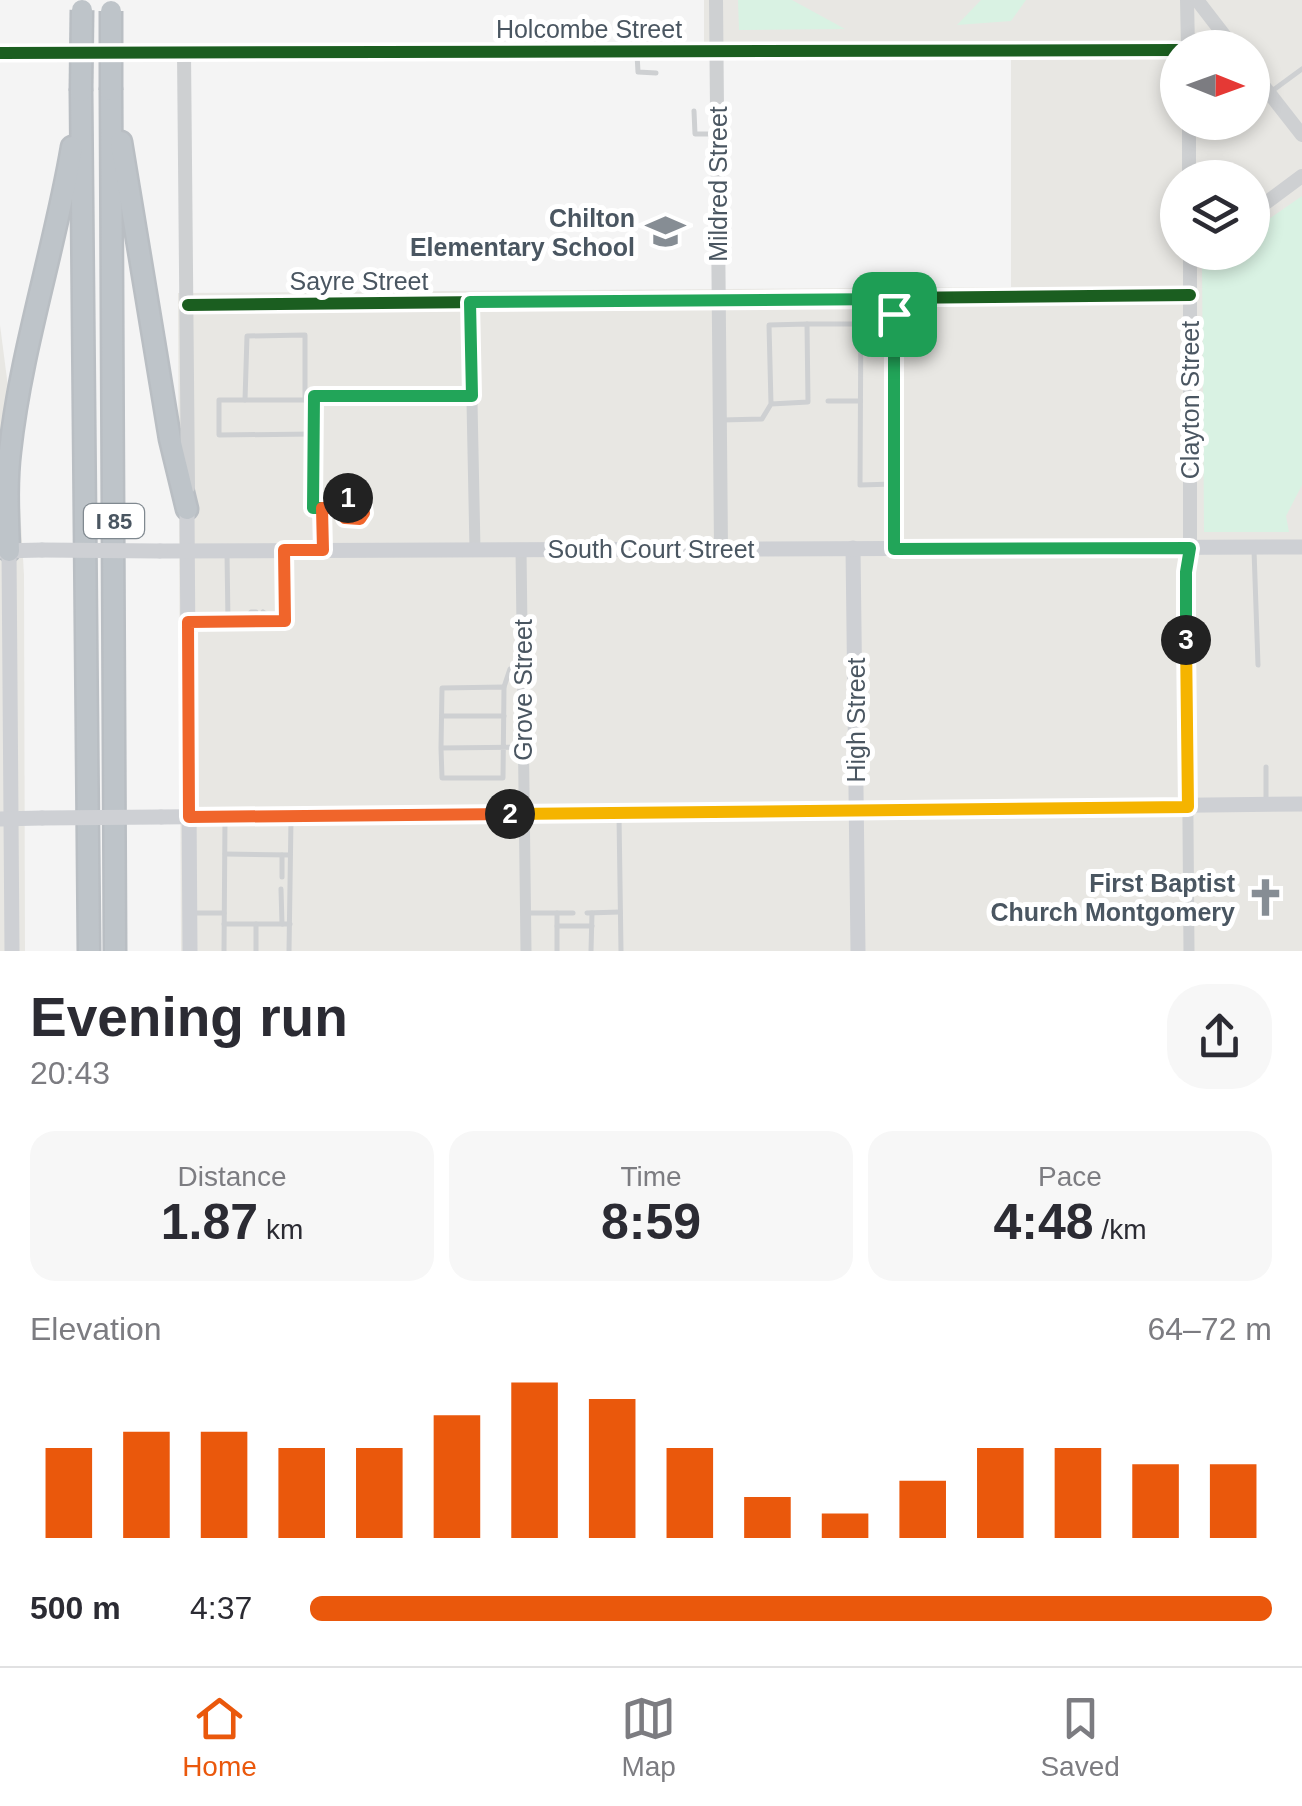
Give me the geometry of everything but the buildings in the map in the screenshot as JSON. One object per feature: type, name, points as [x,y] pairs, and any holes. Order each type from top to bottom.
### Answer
[{"type":"highway","name":"I 85","points":[[82,5],[89,951]]},
{"type":"highway","name":"I 85","points":[[111,6],[115,951]]},
{"type":"highway","points":[[111,90],[170,439],[187,509]]},
{"type":"highway","points":[[4,552],[3,509],[13,430],[60,218],[82,91]]},
{"type":"main road","points":[[187,509],[190,951]]},
{"type":"main road","name":"South Court Street","points":[[4,552],[1302,547]]},
{"type":"main road","name":"High Street","points":[[854,548],[858,951]]},
{"type":"main road","points":[[4,552],[6,819],[12,951]]},
{"type":"main road","points":[[6,819],[1302,804]]},
{"type":"street","name":"Mildred Street","points":[[716,0],[721,549]]},
{"type":"street","points":[[1187,0],[1188,30]]},
{"type":"street","points":[[1197,0],[1220,30]]},
{"type":"street","name":"Holcombe Street","points":[[0,53],[1160,50]]},
{"type":"street","points":[[184,53],[187,509]]},
{"type":"street","points":[[1270,94],[1302,136]]},
{"type":"street","points":[[1270,200],[1302,176]]},
{"type":"street","name":"Clayton Street","points":[[1190,548],[1192,270]]},
{"type":"street","name":"Sayre Street","points":[[188,304],[1190,295]]},
{"type":"street","points":[[470,302],[475,550]]},
{"type":"street","points":[[1189,951],[1186,572],[1190,548]]},
{"type":"street","name":"Grove Street","points":[[521,550],[526,951]]},
{"type":"lane","points":[[637,51],[638,72],[656,73]]},
{"type":"lane","points":[[1270,92],[1302,69]]},
{"type":"lane","points":[[694,112],[695,134],[717,134]]},
{"type":"lane","points":[[894,299],[894,549]]},
{"type":"lane","points":[[861,300],[860,485],[894,484]]},
{"type":"lane","points":[[771,404],[808,402],[807,324]]},
{"type":"lane","points":[[719,420],[762,419],[771,404],[769,325],[894,324]]},
{"type":"lane","points":[[245,400],[247,336],[304,335],[305,400]]},
{"type":"lane","points":[[314,396],[313,508],[322,508],[323,550]]},
{"type":"lane","points":[[314,434],[219,435],[219,400],[472,396]]},
{"type":"lane","points":[[828,401],[860,400]]},
{"type":"lane","points":[[347,498],[358,499],[364,505],[362,516],[356,521],[345,518],[342,504],[347,498]]},
{"type":"lane","points":[[1254,547],[1258,665]]},
{"type":"lane","points":[[227,550],[228,622]]},
{"type":"lane","points":[[188,622],[285,621],[284,550]]},
{"type":"lane","points":[[243,622],[251,612],[260,612],[275,621]]},
{"type":"lane","points":[[504,687],[442,688],[442,778],[503,778],[504,687],[510,669],[523,669]]},
{"type":"lane","points":[[442,716],[504,716]]},
{"type":"lane","points":[[440,748],[524,747]]},
{"type":"lane","points":[[1266,767],[1266,805]]},
{"type":"lane","points":[[620,813],[621,951]]},
{"type":"lane","points":[[282,877],[291,816]]},
{"type":"lane","points":[[224,951],[225,817]]},
{"type":"lane","points":[[225,854],[286,855]]},
{"type":"lane","points":[[286,855],[289,951]]},
{"type":"lane","points":[[281,889],[282,924]]},
{"type":"lane","points":[[591,951],[589,913],[620,912]]},
{"type":"lane","points":[[190,913],[224,913]]},
{"type":"lane","points":[[525,913],[572,913]]},
{"type":"lane","points":[[556,914],[557,951]]},
{"type":"lane","points":[[224,924],[290,924]]},
{"type":"lane","points":[[256,924],[256,951]]},
{"type":"lane","points":[[556,926],[592,926]]},
{"type":"shaded area","points":[[704,0],[1302,0],[1302,951],[181,951],[178,293],[1011,287],[1011,59],[704,59]]},
{"type":"shaded area","points":[[0,325],[17,456],[24,575],[25,951],[0,951]]},
{"type":"green space","points":[[738,0],[792,0],[845,29],[739,30]]},
{"type":"green space","points":[[981,0],[1026,0],[1011,21],[957,25]]},
{"type":"green space","points":[[1302,196],[1302,485],[1286,516],[1289,532],[1204,532],[1202,270],[1270,270],[1270,218]]},
{"type":"cycle path","points":[[0,53],[1160,50]]},
{"type":"cycle path","points":[[188,305],[1190,295]]},
{"type":"place","name":"Chilton Elementary School","points":[[665,232]]},
{"type":"place","name":"First Baptist Church Montgomery","points":[[1265,897]]},
{"type":"route","points":[[894,314],[894,299],[470,302],[472,396],[314,396],[313,508],[322,508],[341,508],[347,498],[355,498],[364,505],[364,513],[352,521],[342,516],[341,508],[322,508],[323,550],[284,550],[285,621],[188,622],[189,817],[1188,807],[1186,572],[1190,548],[894,549],[894,314]]}]
